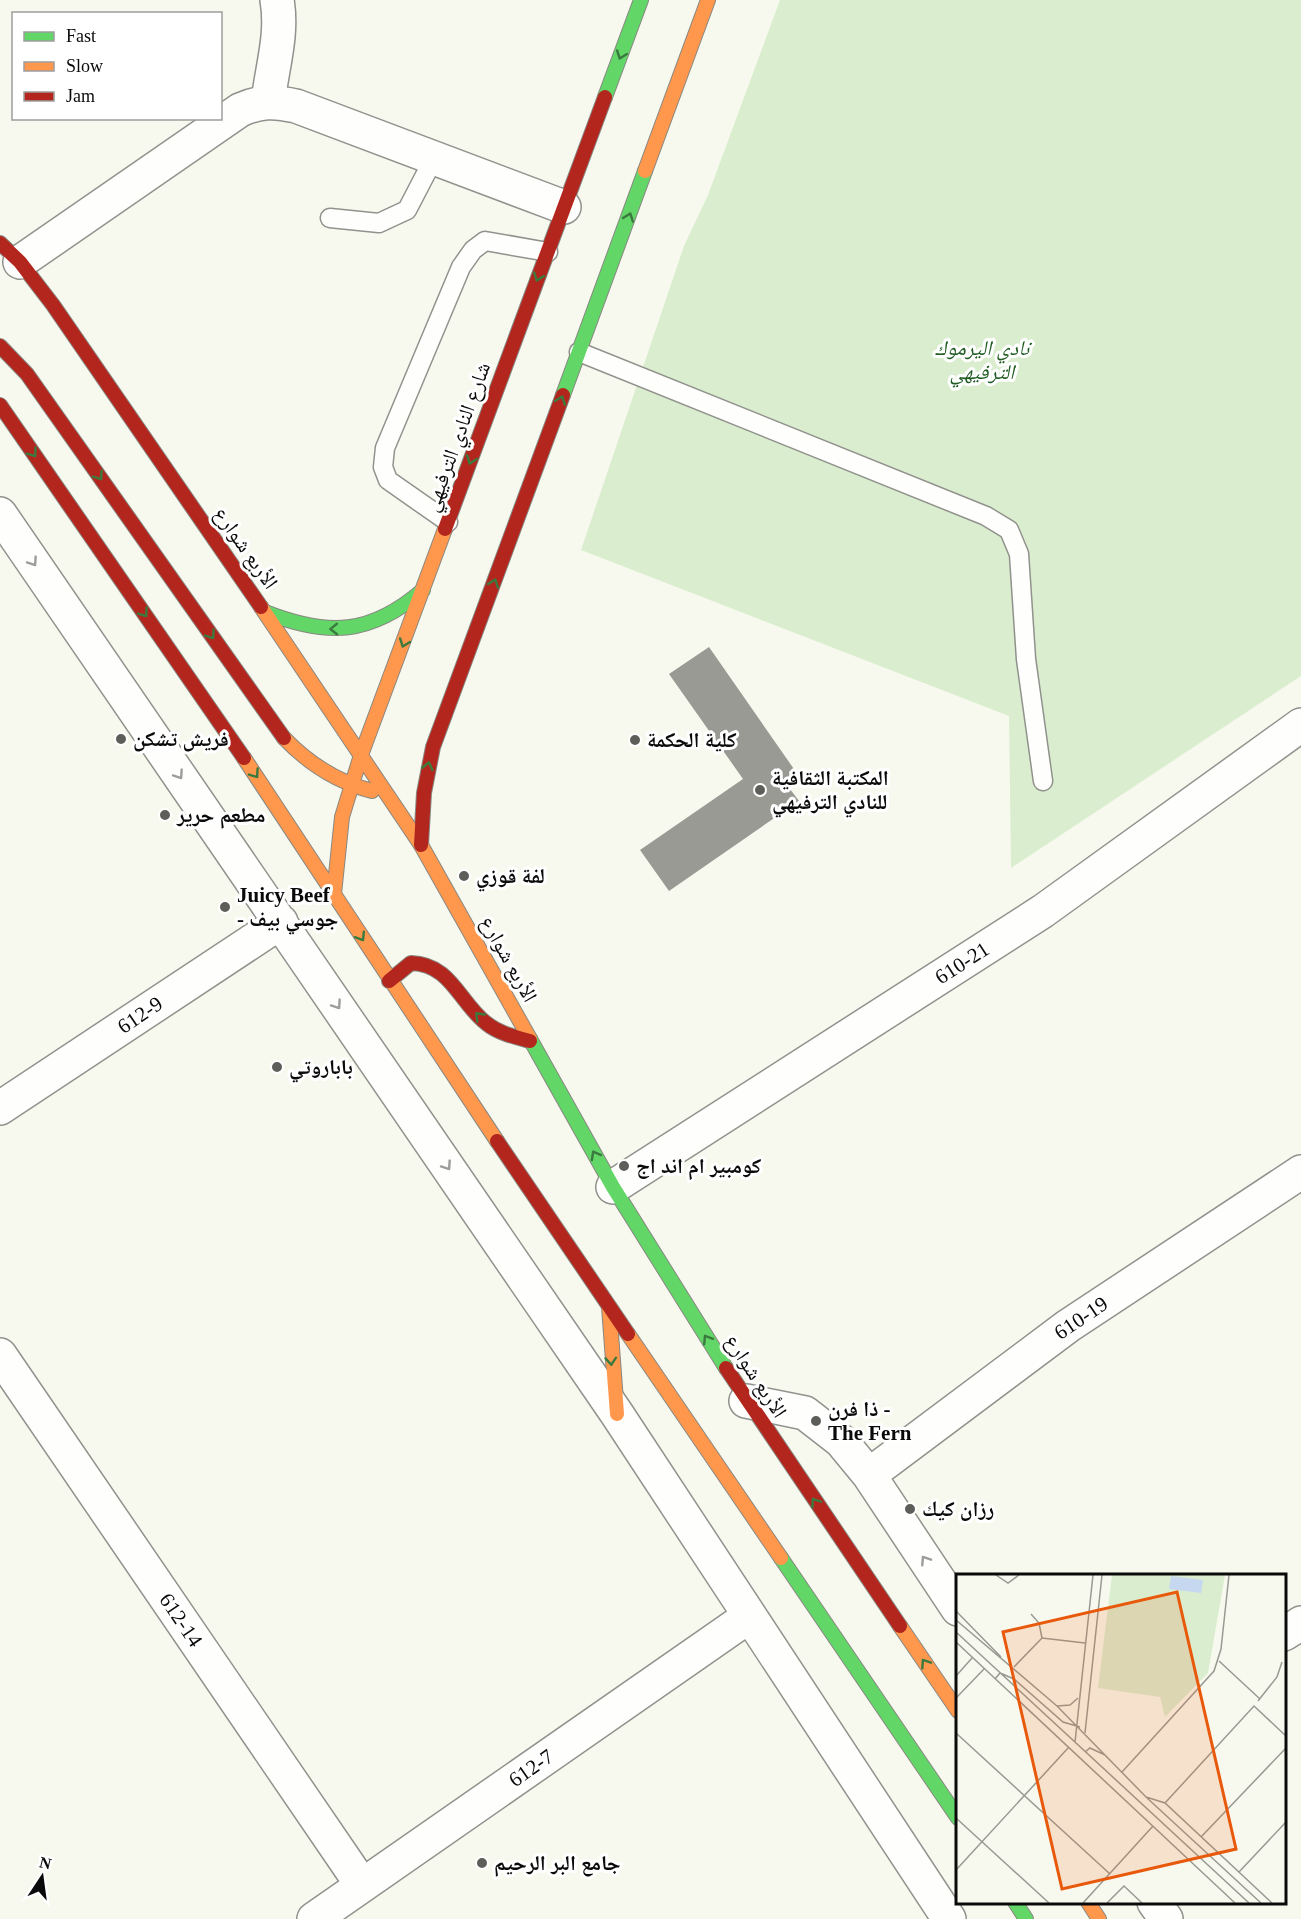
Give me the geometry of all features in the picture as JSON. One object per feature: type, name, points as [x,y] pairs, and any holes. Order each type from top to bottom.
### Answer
[{"type":"main road","name":"شارع النادي الترفيهي","points":[[334,894],[342,817],[361,755],[641,0]]},
{"type":"main road","points":[[421,845],[424,793],[433,747],[708,0]]},
{"type":"main road","name":"الأربع شوارع","points":[[10,252],[265,612],[421,845],[613,1187],[746,1401],[956,1710]]},
{"type":"main road","points":[[0,346],[27,374],[279,732],[300,754],[324,773],[351,786],[386,794],[424,793]]},
{"type":"main road","points":[[0,405],[268,793],[389,981],[956,1817]]},
{"type":"main road","points":[[265,612],[311,628],[336,630],[361,627],[384,619],[406,607],[423,590]]},
{"type":"main road","points":[[316,718],[322,699]]},
{"type":"main road","points":[[279,732],[300,731]]},
{"type":"main road","points":[[389,981],[411,963],[432,964],[441,970],[480,1019],[509,1036],[530,1041]]},
{"type":"main road","points":[[609,1307],[617,1414]]},
{"type":"main road","points":[[1016,1904],[1026,1919]]},
{"type":"main road","points":[[1089,1904],[1099,1919]]},
{"type":"street","points":[[268,102],[272,66],[279,42],[280,18],[277,0]]},
{"type":"street","points":[[10,252],[240,110],[255,103],[268,102],[296,106],[564,207]]},
{"type":"street","points":[[0,514],[617,1414],[748,1617],[949,1919]]},
{"type":"street","name":"610-21","points":[[613,1187],[1043,911],[1301,725]]},
{"type":"street","name":"612-9","points":[[0,1108],[281,922]]},
{"type":"street","name":"610-19","points":[[869,1475],[1068,1326],[1301,1172]]},
{"type":"street","name":"612-14","points":[[0,1355],[362,1885]]},
{"type":"street","points":[[746,1401],[805,1413],[841,1441],[869,1475],[956,1607]]},
{"type":"street","name":"612-7","points":[[314,1919],[748,1617]]},
{"type":"street","points":[[1286,1633],[1301,1623]]},
{"type":"street","points":[[1155,1904],[1166,1919]]},
{"type":"lane","points":[[330,218],[379,223],[407,210],[434,159]]},
{"type":"lane","points":[[448,522],[388,480],[382,467],[385,448],[461,267],[473,250],[485,241],[548,252]]},
{"type":"lane","points":[[579,352],[986,516],[1009,530],[1019,554],[1026,659],[1043,782]]},
{"type":"green space","name":"نادي اليرموك الترفيهي","points":[[780,0],[1301,0],[1301,676],[1011,868],[1009,716],[581,550],[684,246],[708,195]]},
{"type":"building","points":[[709,647],[796,772],[784,781],[799,801],[669,891],[640,850],[743,779],[669,674]]},
{"type":"traffic: fast","points":[[605,97],[641,0]]},
{"type":"traffic: fast","points":[[563,395],[645,171]]},
{"type":"traffic: fast","points":[[265,612],[309,625],[329,628],[348,627],[385,616],[423,590]]},
{"type":"traffic: fast","points":[[530,1039],[613,1187],[726,1368]]},
{"type":"traffic: fast","points":[[781,1558],[956,1815]]},
{"type":"traffic: fast","points":[[1016,1904],[1026,1919]]},
{"type":"traffic: slow","points":[[645,171],[708,0]]},
{"type":"traffic: slow","points":[[334,894],[342,817],[361,755],[445,529]]},
{"type":"traffic: slow","points":[[261,607],[421,845],[530,1039]]},
{"type":"traffic: slow","points":[[284,738],[324,771],[347,783],[372,791]]},
{"type":"traffic: slow","points":[[244,758],[497,1141]]},
{"type":"traffic: slow","points":[[609,1307],[617,1414]]},
{"type":"traffic: slow","points":[[628,1334],[781,1558]]},
{"type":"traffic: slow","points":[[900,1626],[956,1708]]},
{"type":"traffic: slow","points":[[1089,1904],[1099,1919]]},
{"type":"traffic: jam","points":[[445,529],[605,97]]},
{"type":"traffic: jam","points":[[0,243],[20,262],[53,305],[261,607]]},
{"type":"traffic: jam","points":[[0,346],[27,374],[284,738]]},
{"type":"traffic: jam","points":[[421,845],[424,793],[433,747],[563,395]]},
{"type":"traffic: jam","points":[[0,405],[244,758]]},
{"type":"traffic: jam","points":[[389,981],[411,963],[425,965],[445,977],[477,1014],[491,1026],[530,1041]]},
{"type":"traffic: jam","points":[[497,1141],[628,1334]]},
{"type":"traffic: jam","points":[[726,1368],[900,1626]]},
{"type":"place","name":"فريش تشكن","points":[[121,739]]},
{"type":"place","name":"كلية الحكمة","points":[[635,740]]},
{"type":"place","name":"المكتبة الثقافية للنادي الترفيهي","points":[[760,790]]},
{"type":"place","name":"مطعم حرير","points":[[165,815]]},
{"type":"place","name":"لفة قوزي","points":[[464,876]]},
{"type":"place","name":"Juicy Beef - جوسي بيف","points":[[225,907]]},
{"type":"place","name":"باباروتي","points":[[277,1067]]},
{"type":"place","name":"كومبير ام اند اج","points":[[624,1166]]},
{"type":"place","name":"ذا فرن - The Fern","points":[[816,1421]]},
{"type":"place","name":"رزان كيك","points":[[910,1509]]},
{"type":"place","name":"جامع البر الرحيم","points":[[482,1863]]}]
